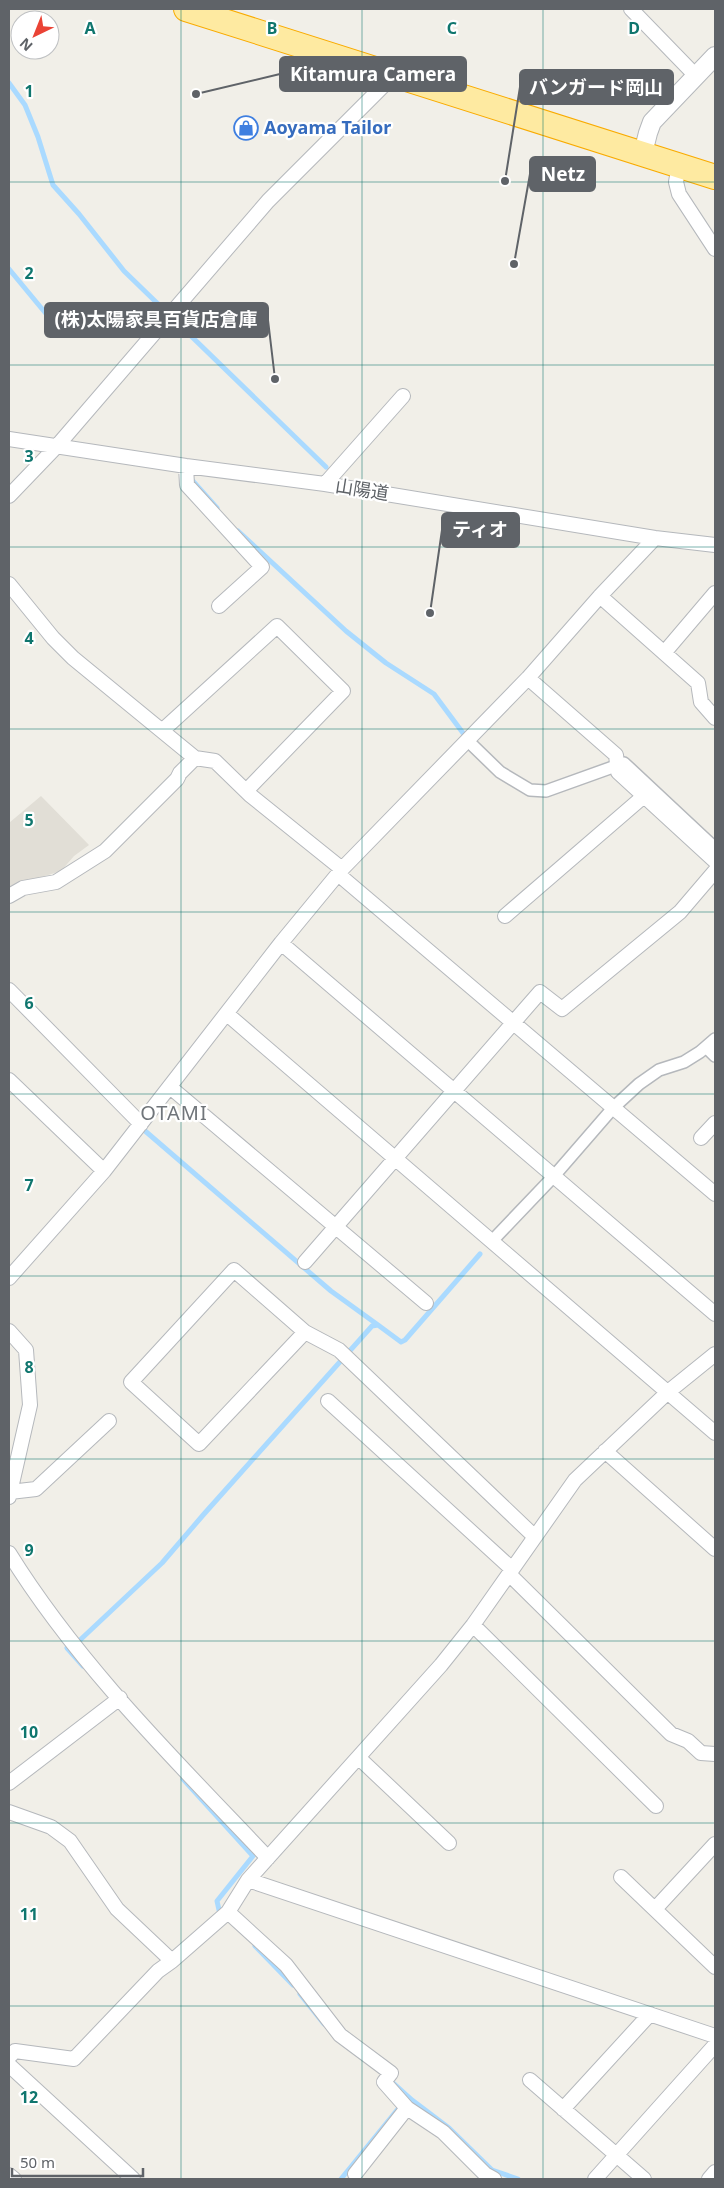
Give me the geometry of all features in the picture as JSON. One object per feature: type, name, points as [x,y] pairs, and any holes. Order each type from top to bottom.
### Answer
[{"type":"highway","points":[[186,9],[715,177]]},
{"type":"street","points":[[631,9],[696,76]]},
{"type":"street","points":[[643,153],[652,122],[715,56]]},
{"type":"street","points":[[9,496],[57,446],[268,201],[383,86],[391,73]]},
{"type":"street","points":[[679,165],[676,182],[679,194],[715,249]]},
{"type":"street","points":[[325,484],[403,396]]},
{"type":"street","name":"山陽道","points":[[9,439],[186,466],[325,484],[655,538],[715,545]]},
{"type":"street","points":[[186,466],[187,484],[262,567],[219,606]]},
{"type":"street","points":[[9,1278],[104,1171],[281,943],[340,872],[528,678],[600,596],[655,538]]},
{"type":"street","points":[[9,584],[53,638],[73,658],[195,758],[215,761],[246,792],[512,1022],[715,1194]]},
{"type":"street","points":[[664,653],[715,593]]},
{"type":"street","points":[[600,596],[698,683],[701,702],[715,718]]},
{"type":"street","points":[[163,730],[277,626],[343,690],[246,792]]},
{"type":"street","points":[[528,678],[616,755],[618,772],[715,860]]},
{"type":"street","points":[[468,740],[500,772],[530,790],[546,791],[624,763],[715,848]]},
{"type":"street","points":[[9,896],[22,888],[56,882],[106,851],[178,779],[180,773],[195,758]]},
{"type":"street","points":[[505,916],[644,796]]},
{"type":"street","points":[[305,1262],[540,992],[562,1009],[680,912],[715,871]]},
{"type":"street","points":[[281,943],[715,1314]]},
{"type":"street","points":[[9,990],[141,1124]]},
{"type":"street","points":[[227,1014],[715,1433]]},
{"type":"street","points":[[492,1241],[554,1176],[613,1108],[639,1084],[659,1070],[684,1062],[711,1043],[715,1056]]},
{"type":"street","points":[[9,1080],[104,1171]]},
{"type":"street","points":[[170,1087],[426,1303]]},
{"type":"street","points":[[701,1138],[715,1123]]},
{"type":"street","points":[[304,1332],[199,1444],[131,1382],[234,1270],[304,1332],[339,1350],[346,1356],[535,1537]]},
{"type":"street","points":[[9,1331],[26,1350],[30,1405],[10,1495],[36,1489],[109,1421]]},
{"type":"street","points":[[11,2053],[74,2059],[158,1970],[172,1961],[225,1915],[248,1880],[441,1665],[472,1625],[574,1480],[668,1392],[715,1354]]},
{"type":"street","points":[[328,1401],[510,1571],[672,1734],[688,1741],[701,1753],[715,1754]]},
{"type":"street","points":[[605,1451],[715,1549]]},
{"type":"street","points":[[9,1553],[27,1582],[116,1701],[268,1858]]},
{"type":"street","points":[[472,1625],[656,1806]]},
{"type":"street","points":[[9,1783],[116,1701]]},
{"type":"street","points":[[359,1758],[449,1844]]},
{"type":"street","points":[[9,1812],[51,1827],[70,1841],[117,1909],[172,1961]]},
{"type":"street","points":[[655,1909],[715,1844]]},
{"type":"street","points":[[621,1876],[715,1967]]},
{"type":"street","points":[[248,1880],[715,2036]]},
{"type":"street","points":[[225,1915],[286,1964],[340,2035],[392,2073],[384,2082],[404,2104],[443,2132],[486,2174],[494,2179]]},
{"type":"street","points":[[563,2109],[650,2014]]},
{"type":"street","points":[[595,2179],[715,2045]]},
{"type":"street","points":[[9,2064],[133,2179]]},
{"type":"street","points":[[530,2080],[644,2179]]},
{"type":"street","points":[[355,2177],[404,2104]]},
{"type":"street","points":[[709,2179],[715,2172]]},
{"type":"street","points":[[9,2174],[14,2179]]},
{"type":"shaded area","points":[[41,796],[89,845],[74,856],[61,871],[9,887],[9,823]]},
{"type":"waterway","points":[[9,83],[25,105],[38,137],[53,185],[79,214],[124,271],[326,467]]},
{"type":"waterway","points":[[9,269],[57,327]]},
{"type":"waterway","points":[[191,479],[217,508]]},
{"type":"waterway","points":[[238,531],[346,631],[386,663],[434,694],[463,733]]},
{"type":"waterway","points":[[144,1130],[331,1291],[378,1325]]},
{"type":"waterway","points":[[79,1641],[162,1563],[372,1326],[378,1325],[401,1342],[405,1340],[480,1254]]},
{"type":"waterway","points":[[69,1647],[67,1648],[83,1666]]},
{"type":"waterway","points":[[183,1779],[253,1856],[217,1901],[219,1910],[223,1914]]},
{"type":"waterway","points":[[255,1946],[293,1985]]},
{"type":"waterway","points":[[300,1994],[324,2024]]},
{"type":"waterway","points":[[391,2081],[412,2100],[449,2128],[492,2170],[518,2179]]},
{"type":"waterway","points":[[341,2179],[402,2104]]},
{"type":"place","name":"Kitamura Camera","points":[[196,94]]},
{"type":"place","name":"Aoyama Tailor","points":[[246,128]]},
{"type":"place","name":"バンガード岡山","points":[[505,181]]},
{"type":"place","name":"Netz","points":[[514,264]]},
{"type":"place","name":"(株)太陽家具百貨店倉庫","points":[[275,379]]},
{"type":"place","name":"ティオ","points":[[430,613]]},
{"type":"district","name":"OTAMI","points":[[174,1113]]}]
